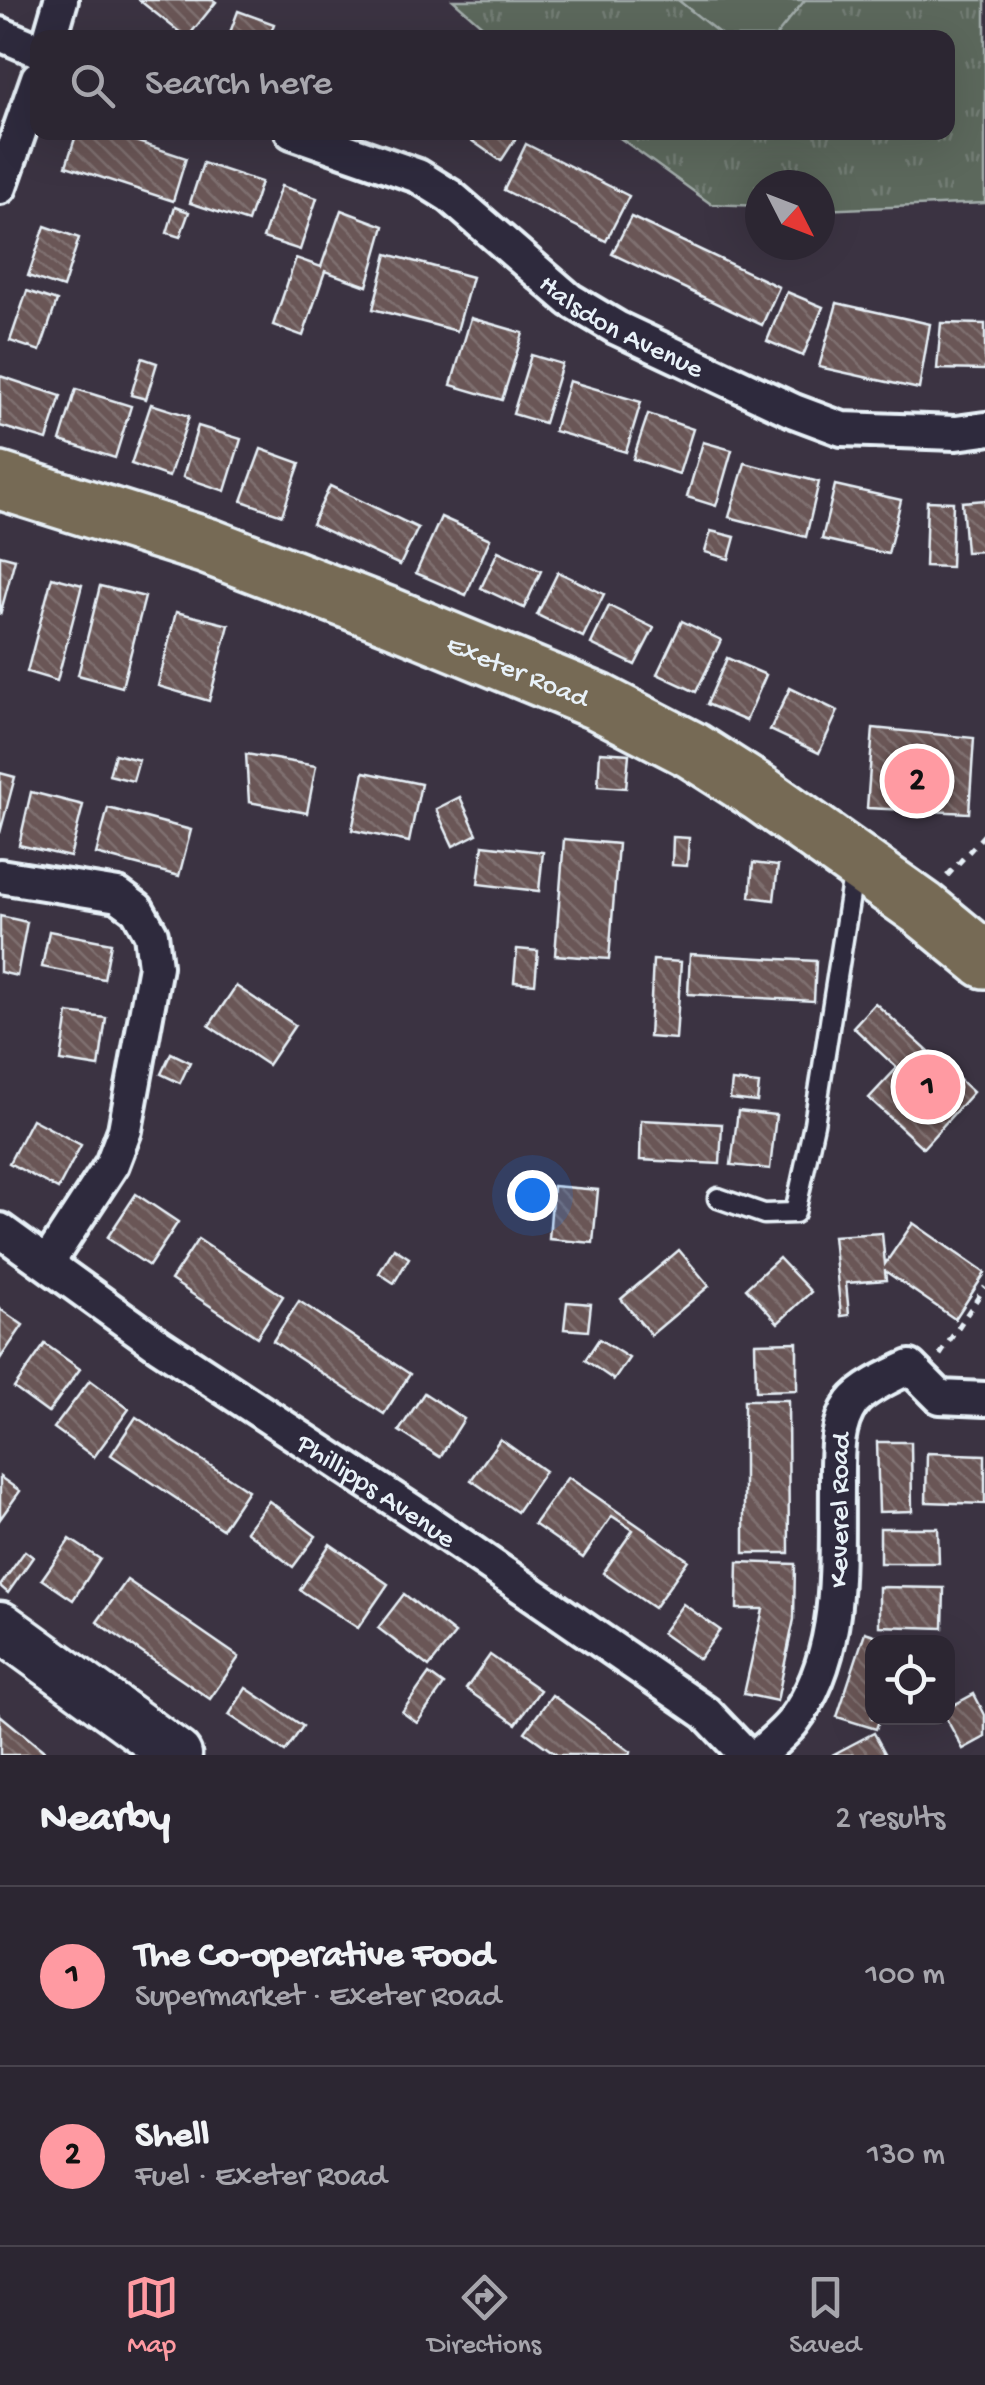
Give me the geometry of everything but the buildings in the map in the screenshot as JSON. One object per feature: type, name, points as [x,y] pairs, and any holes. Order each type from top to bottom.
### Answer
[{"type":"highway","name":"Exeter Road","points":[[0,482],[207,546],[599,702],[692,750],[760,794],[985,960]]},
{"type":"street","points":[[52,30],[60,0]]},
{"type":"street","points":[[0,34],[30,47]]},
{"type":"street","points":[[0,187],[30,101]]},
{"type":"street","name":"Halsdon Avenue","points":[[315,140],[418,176],[450,196],[570,300],[616,328],[794,410],[842,430],[956,433],[985,429]]},
{"type":"street","points":[[0,876],[118,894],[137,909],[151,934],[155,966],[125,1130],[112,1164],[48,1262]]},
{"type":"street","name":"Phillipps Avenue","points":[[0,1230],[158,1344],[421,1516],[706,1713],[746,1755]]},
{"type":"street","name":"Keverel Road","points":[[759,1755],[793,1721],[813,1688],[829,1643],[836,1598],[837,1454],[853,1401],[910,1367],[940,1397],[985,1399]]},
{"type":"street","points":[[0,1626],[177,1755]]},
{"type":"lane","points":[[718,1198],[764,1214],[795,1213],[814,1124],[856,862]]},
{"type":"path","points":[[922,910],[985,834]]},
{"type":"path","points":[[922,1379],[985,1287]]},
{"type":"green space","points":[[453,0],[985,0],[985,203],[835,209],[835,170],[745,170],[745,205],[711,204],[623,140],[955,140],[955,30],[487,30]]},
{"type":"green space","points":[[678,0],[805,0],[781,30],[715,30]]},
{"type":"place","name":"Shell","points":[[917,781]]},
{"type":"place","name":"The Co-operative Food","points":[[928,1087]]}]
